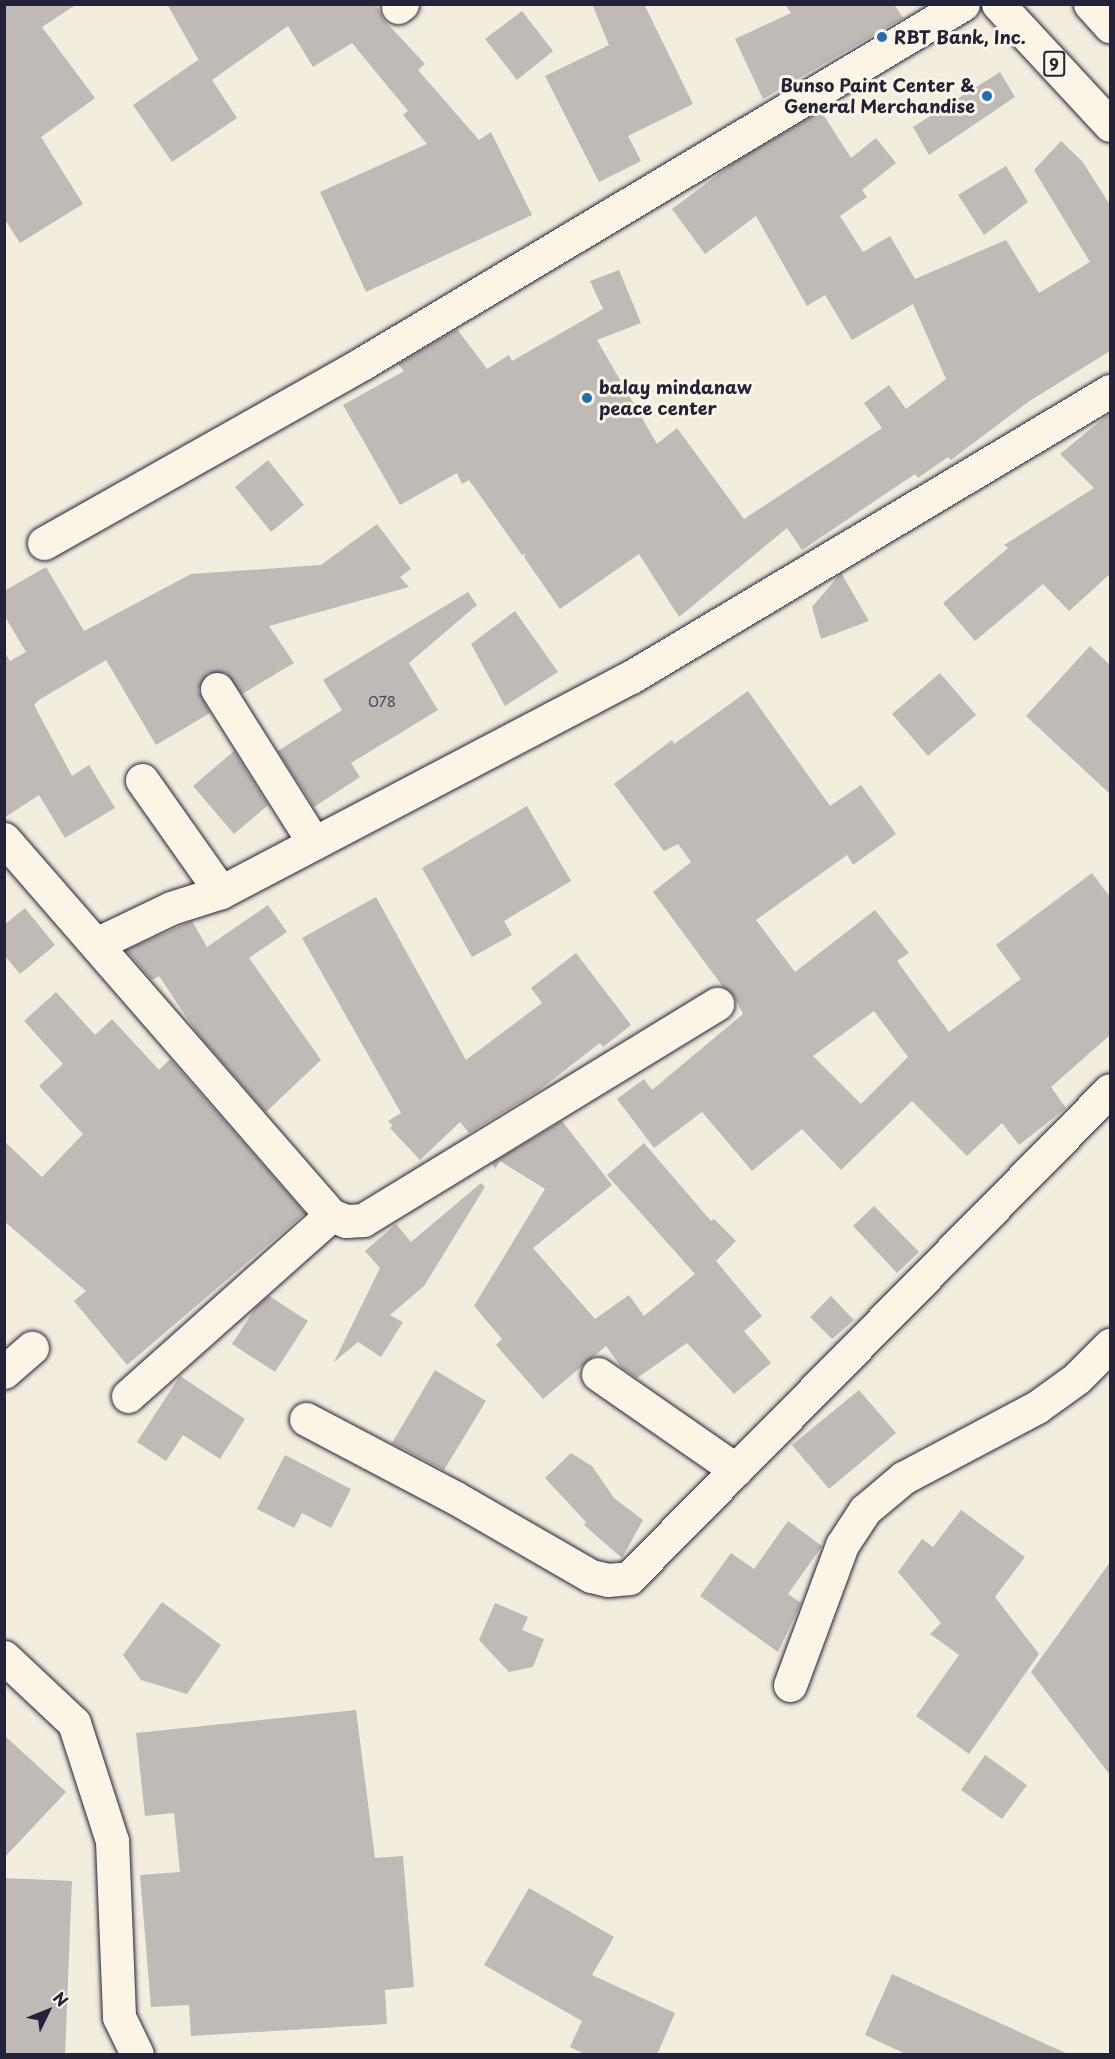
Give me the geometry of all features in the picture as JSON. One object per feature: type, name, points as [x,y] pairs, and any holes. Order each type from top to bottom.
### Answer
[{"type":"main road","points":[[44,543],[363,363],[963,4]]},
{"type":"main road","name":"9","points":[[998,4],[1110,124]]},
{"type":"main road","points":[[1090,4],[1110,26]]},
{"type":"main road","points":[[96,944],[171,908],[221,892],[631,677],[1110,391]]},
{"type":"main road","points":[[217,689],[314,843]]},
{"type":"main road","points":[[142,780],[221,892]]},
{"type":"main road","points":[[4,839],[331,1215],[346,1221],[363,1220],[717,1004]]},
{"type":"main road","points":[[306,1419],[454,1497],[591,1576],[608,1580],[629,1578],[648,1563],[736,1470],[1110,1090]]},
{"type":"main road","points":[[128,1396],[331,1215]]},
{"type":"main road","points":[[790,1685],[842,1545],[865,1510],[903,1478],[1037,1407],[1077,1378],[1110,1345]]},
{"type":"main road","points":[[4,1372],[32,1348]]},
{"type":"main road","points":[[598,1374],[736,1470]]},
{"type":"main road","points":[[4,1657],[74,1723],[112,1841],[119,2017],[137,2055]]},
{"type":"building","points":[[4,4],[77,4],[42,27],[95,98],[41,137],[83,204],[20,243],[4,218]]},
{"type":"building","points":[[167,4],[376,4],[383,19],[425,64],[418,70],[479,140],[491,132],[532,215],[366,292],[320,192],[427,144],[403,115],[408,111],[352,43],[313,67],[288,26],[212,80],[237,118],[172,162],[133,105],[198,60],[202,66]]},
{"type":"building","points":[[592,4],[644,4],[693,104],[628,136],[641,161],[599,182],[545,76],[609,45]]},
{"type":"building","points":[[785,4],[894,4],[903,18],[763,99],[735,39],[791,13]]},
{"type":"building","points":[[522,11],[553,51],[517,80],[485,39]]},
{"type":"building","points":[[1000,72],[1015,97],[929,155],[913,127]]},
{"type":"building","points":[[821,111],[851,158],[876,138],[896,163],[862,190],[867,197],[840,216],[863,252],[890,236],[915,279],[1006,240],[1039,293],[1090,262],[1034,170],[1061,141],[1082,161],[1110,205],[1110,351],[1028,402],[951,460],[948,457],[918,478],[915,474],[802,550],[787,528],[679,617],[639,554],[560,609],[524,557],[526,554],[522,555],[469,480],[462,484],[457,473],[400,505],[343,405],[404,371],[398,364],[457,329],[487,369],[509,355],[512,361],[603,309],[590,281],[619,270],[641,323],[597,340],[657,444],[677,428],[744,519],[882,428],[864,403],[889,385],[906,409],[946,379],[913,304],[852,340],[825,295],[807,306],[756,216],[705,254],[672,209],[735,162]]},
{"type":"building","points":[[1006,166],[1028,202],[984,235],[958,195]]},
{"type":"building","points":[[1110,413],[1110,574],[1069,611],[1043,584],[975,641],[943,603],[1008,548],[1004,545],[1094,488],[1060,454]]},
{"type":"building","points":[[268,460],[304,505],[271,532],[235,487]]},
{"type":"building","points":[[377,524],[411,569],[400,577],[409,587],[269,626],[294,663],[242,694],[226,673],[208,673],[198,690],[210,713],[156,745],[106,660],[39,700],[34,705],[72,776],[89,765],[115,808],[65,838],[39,795],[4,818],[4,651],[10,661],[26,652],[4,615],[4,591],[46,567],[84,631],[191,574],[321,565]]},
{"type":"building","points":[[841,573],[869,621],[821,639],[812,607]]},
{"type":"building","points":[[468,592],[477,605],[409,663],[438,710],[351,763],[360,777],[314,807],[278,751],[342,710],[323,680]]},
{"type":"building","points":[[515,611],[558,672],[505,706],[471,644]]},
{"type":"building","points":[[1090,646],[1110,665],[1110,794],[1026,716]]},
{"type":"building","points":[[940,673],[976,715],[928,756],[892,714]]},
{"type":"building","points":[[748,691],[830,806],[861,785],[896,834],[853,865],[847,855],[756,920],[795,972],[875,910],[909,953],[897,961],[949,1032],[1021,979],[996,945],[1092,873],[1110,897],[1110,1035],[1051,1087],[1066,1108],[1019,1145],[1002,1123],[967,1156],[912,1101],[841,1170],[802,1129],[752,1171],[702,1112],[654,1148],[617,1099],[644,1079],[652,1090],[743,1014],[733,994],[723,987],[653,892],[691,862],[678,844],[664,851],[614,784],[672,740],[674,744]],"holes":[[[874,1011],[908,1057],[861,1104],[813,1056]]]},
{"type":"building","points":[[234,751],[268,805],[234,834],[193,786]]},
{"type":"building","points":[[527,806],[571,881],[504,921],[512,935],[472,957],[422,868]]},
{"type":"building","points":[[376,897],[466,1060],[542,1003],[531,988],[576,953],[631,1025],[603,1047],[600,1043],[538,1091],[469,1133],[460,1122],[420,1160],[390,1128],[393,1126],[388,1121],[401,1113],[302,938]]},
{"type":"building","points":[[268,905],[287,932],[249,958],[321,1060],[266,1112],[197,1033],[159,976],[152,980],[126,950],[192,921],[207,947]]},
{"type":"building","points":[[25,908],[55,945],[20,974],[4,955],[4,925]]},
{"type":"building","points":[[56,992],[95,1035],[112,1019],[159,1070],[170,1059],[305,1213],[127,1365],[74,1301],[86,1291],[4,1221],[4,1141],[42,1177],[83,1134],[39,1086],[63,1064],[24,1021]]},
{"type":"building","points":[[562,1121],[612,1185],[533,1248],[595,1319],[629,1295],[644,1316],[695,1274],[607,1175],[644,1143],[711,1221],[714,1219],[736,1241],[716,1261],[762,1316],[744,1331],[771,1363],[734,1394],[687,1343],[637,1378],[621,1367],[606,1346],[543,1399],[496,1345],[502,1339],[474,1306],[545,1189],[500,1161],[495,1169],[492,1163]]},
{"type":"building","points":[[481,1183],[485,1187],[424,1286],[390,1315],[403,1322],[381,1357],[358,1342],[334,1362],[380,1268],[365,1251],[396,1224],[411,1242]]},
{"type":"building","points":[[874,1206],[919,1252],[897,1273],[853,1226]]},
{"type":"building","points":[[269,1296],[308,1321],[275,1372],[232,1344],[256,1307]]},
{"type":"building","points":[[831,1296],[854,1320],[832,1339],[810,1317]]},
{"type":"building","points":[[435,1370],[486,1401],[444,1470],[392,1443]]},
{"type":"building","points":[[180,1376],[245,1419],[220,1459],[183,1435],[166,1461],[137,1442]]},
{"type":"building","points":[[859,1390],[896,1433],[829,1489],[792,1445]]},
{"type":"building","points":[[571,1453],[592,1466],[614,1498],[643,1520],[622,1558],[584,1525],[586,1522],[545,1478]]},
{"type":"building","points":[[285,1455],[351,1489],[331,1528],[302,1513],[294,1528],[257,1509]]},
{"type":"building","points":[[961,1510],[1025,1557],[995,1597],[1039,1654],[969,1754],[916,1716],[959,1655],[930,1634],[941,1623],[898,1572],[922,1539],[933,1547]]},
{"type":"building","points":[[788,1521],[822,1546],[788,1594],[801,1603],[778,1652],[700,1596],[731,1553],[754,1569]]},
{"type":"building","points":[[1110,1562],[1110,1775],[1031,1672]]},
{"type":"building","points":[[162,1602],[221,1645],[187,1694],[141,1680],[123,1655]]},
{"type":"building","points":[[495,1603],[528,1617],[522,1630],[544,1639],[533,1667],[509,1672],[479,1640]]},
{"type":"building","points":[[356,1710],[375,1858],[403,1856],[414,1987],[385,1990],[387,2024],[191,2036],[189,2005],[151,2007],[140,1875],[180,1872],[174,1813],[145,1816],[136,1733]]},
{"type":"building","points":[[4,1735],[66,1792],[4,1858]]},
{"type":"building","points":[[985,1755],[1027,1785],[1002,1819],[961,1790]]},
{"type":"building","points":[[4,1878],[72,1881],[65,2055],[4,2055]]},
{"type":"building","points":[[529,1888],[614,1937],[592,1975],[675,2013],[657,2055],[586,2055],[570,2047],[582,2021],[484,1965]]},
{"type":"building","points":[[892,1974],[1070,2055],[908,2055],[865,2035]]},
{"type":"place","name":"RBT Bank, Inc.","points":[[882,37]]},
{"type":"place","name":"Bunso Paint Center & General Merchandise","points":[[987,96]]},
{"type":"place","name":"balay mindanaw peace center","points":[[587,398]]}]
